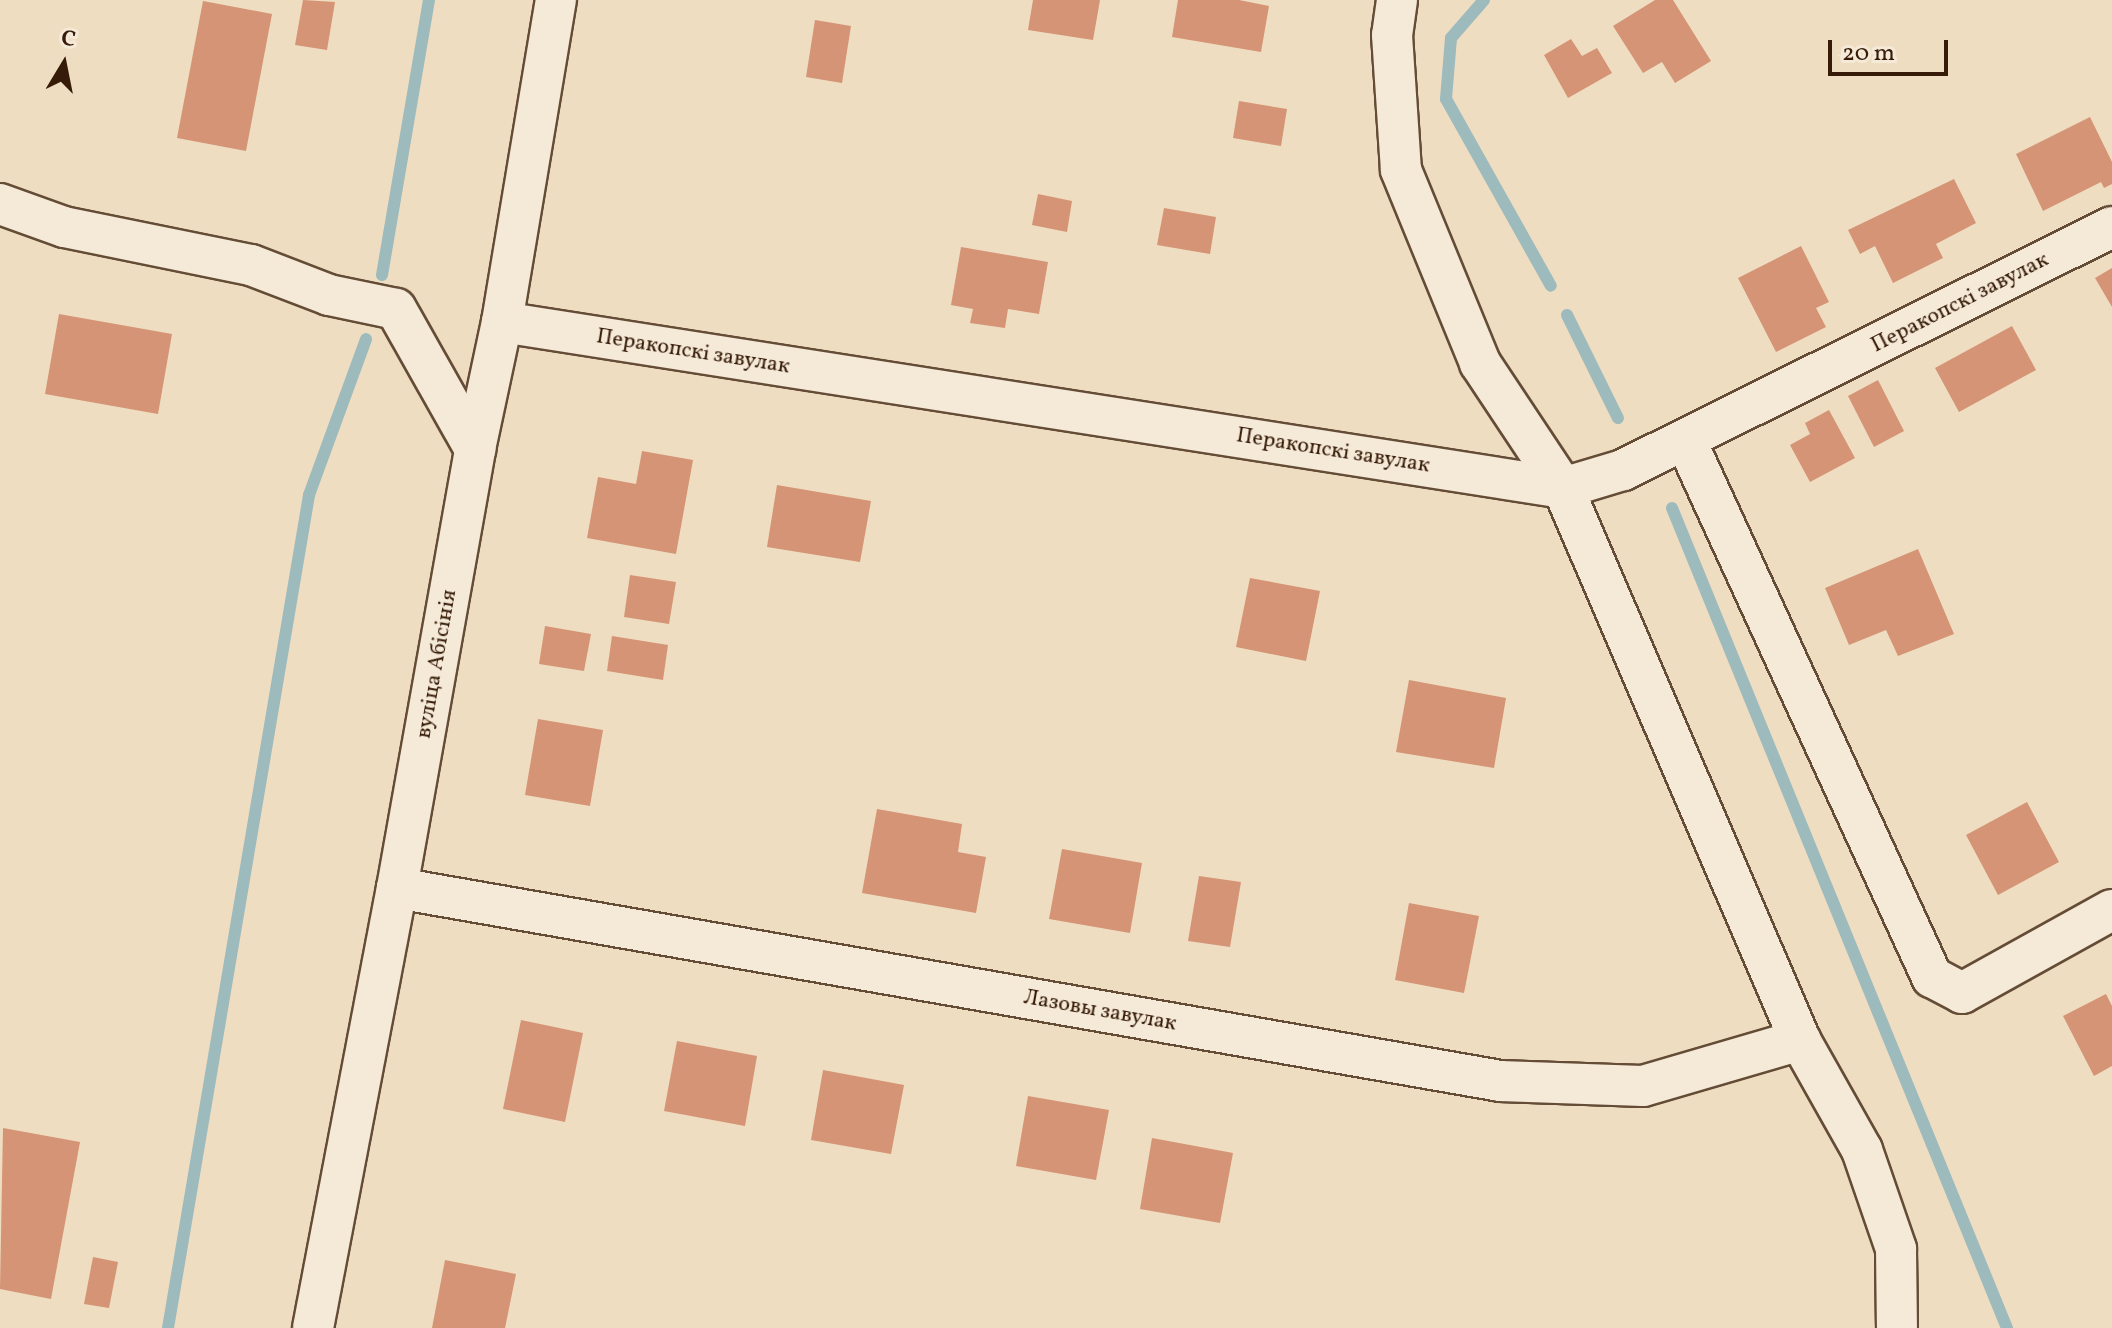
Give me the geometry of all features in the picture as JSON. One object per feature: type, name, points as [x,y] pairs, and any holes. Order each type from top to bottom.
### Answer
[{"type":"street","name":"вуліца Абісінія","points":[[313,1328],[397,888],[475,449],[502,322],[556,0]]},
{"type":"street","points":[[1397,0],[1392,35],[1401,170],[1480,363],[1563,488],[1800,1040],[1862,1150],[1896,1249],[1897,1328]]},
{"type":"street","points":[[0,204],[64,227],[251,265],[329,295],[396,309],[475,449]]},
{"type":"street","name":"Перакопскі завулак","points":[[502,322],[1563,488],[1623,470],[1686,441],[2112,227]]},
{"type":"street","points":[[1686,441],[1932,977],[1962,993],[2112,910]]},
{"type":"street","name":"Лазовы завулак","points":[[397,888],[1500,1081],[1643,1086],[1800,1040]]},
{"type":"building","points":[[303,0],[335,2],[327,50],[295,45]]},
{"type":"building","points":[[1033,0],[1100,0],[1093,40],[1028,30]]},
{"type":"building","points":[[1178,0],[1239,0],[1269,6],[1261,52],[1172,37]]},
{"type":"building","points":[[1655,0],[1673,0],[1711,61],[1675,83],[1662,62],[1643,73],[1613,26]]},
{"type":"building","points":[[203,1],[272,14],[246,151],[177,138]]},
{"type":"building","points":[[815,20],[851,26],[842,83],[806,77]]},
{"type":"building","points":[[1571,39],[1582,56],[1597,48],[1612,73],[1568,98],[1544,55]]},
{"type":"building","points":[[1239,101],[1287,109],[1281,146],[1233,138]]},
{"type":"building","points":[[2090,117],[2112,162],[2112,184],[2104,188],[2101,182],[2043,211],[2016,154]]},
{"type":"building","points":[[1954,179],[1976,223],[1936,244],[1943,258],[1893,283],[1875,246],[1860,254],[1848,230]]},
{"type":"building","points":[[1038,194],[1072,201],[1067,232],[1032,225]]},
{"type":"building","points":[[1164,208],[1216,217],[1210,254],[1157,245]]},
{"type":"building","points":[[1801,246],[1829,302],[1816,308],[1826,327],[1776,352],[1738,278]]},
{"type":"building","points":[[961,247],[1048,262],[1039,314],[1008,309],[1005,328],[970,323],[973,309],[951,305]]},
{"type":"building","points":[[2112,268],[2112,307],[2095,278]]},
{"type":"building","points":[[59,314],[172,334],[158,414],[45,394]]},
{"type":"building","points":[[2012,326],[2036,370],[1959,412],[1935,368]]},
{"type":"building","points":[[1878,380],[1904,431],[1874,447],[1848,396]]},
{"type":"building","points":[[1829,410],[1855,458],[1810,482],[1790,445],[1810,434],[1805,423]]},
{"type":"building","points":[[642,451],[693,460],[676,554],[587,538],[598,477],[636,484]]},
{"type":"building","points":[[777,485],[871,501],[860,562],[767,547]]},
{"type":"building","points":[[1918,549],[1954,634],[1898,656],[1886,630],[1849,645],[1825,588]]},
{"type":"building","points":[[630,575],[676,582],[669,624],[624,617]]},
{"type":"building","points":[[1250,578],[1320,591],[1306,661],[1236,647]]},
{"type":"building","points":[[545,626],[591,634],[584,671],[539,664]]},
{"type":"building","points":[[612,636],[668,645],[663,680],[607,671]]},
{"type":"building","points":[[1409,680],[1506,698],[1494,768],[1396,752]]},
{"type":"building","points":[[538,719],[603,730],[590,806],[525,795]]},
{"type":"building","points":[[2027,802],[2059,862],[1998,895],[1966,835]]},
{"type":"building","points":[[877,809],[962,824],[958,852],[986,857],[976,913],[862,893]]},
{"type":"building","points":[[1062,849],[1142,863],[1130,933],[1049,919]]},
{"type":"building","points":[[1199,876],[1241,882],[1230,947],[1188,941]]},
{"type":"building","points":[[1409,903],[1479,916],[1464,993],[1395,980]]},
{"type":"building","points":[[2106,994],[2112,1006],[2112,1066],[2094,1076],[2063,1016]]},
{"type":"building","points":[[521,1020],[583,1033],[565,1122],[503,1109]]},
{"type":"building","points":[[677,1041],[757,1056],[745,1126],[664,1111]]},
{"type":"building","points":[[823,1070],[904,1085],[891,1154],[811,1140]]},
{"type":"building","points":[[1028,1096],[1109,1110],[1096,1180],[1016,1166]]},
{"type":"building","points":[[3,1128],[80,1142],[51,1299],[0,1289]]},
{"type":"building","points":[[1152,1138],[1233,1153],[1220,1223],[1140,1209]]},
{"type":"building","points":[[93,1257],[118,1262],[109,1308],[84,1304]]},
{"type":"building","points":[[445,1260],[516,1274],[505,1328],[432,1328]]},
{"type":"waterway","points":[[382,275],[429,0]]},
{"type":"waterway","points":[[1484,0],[1451,38],[1446,99],[1551,286]]},
{"type":"waterway","points":[[1567,315],[1618,418]]},
{"type":"waterway","points":[[168,1328],[309,495],[366,339]]},
{"type":"waterway","points":[[1672,508],[2007,1328]]}]
